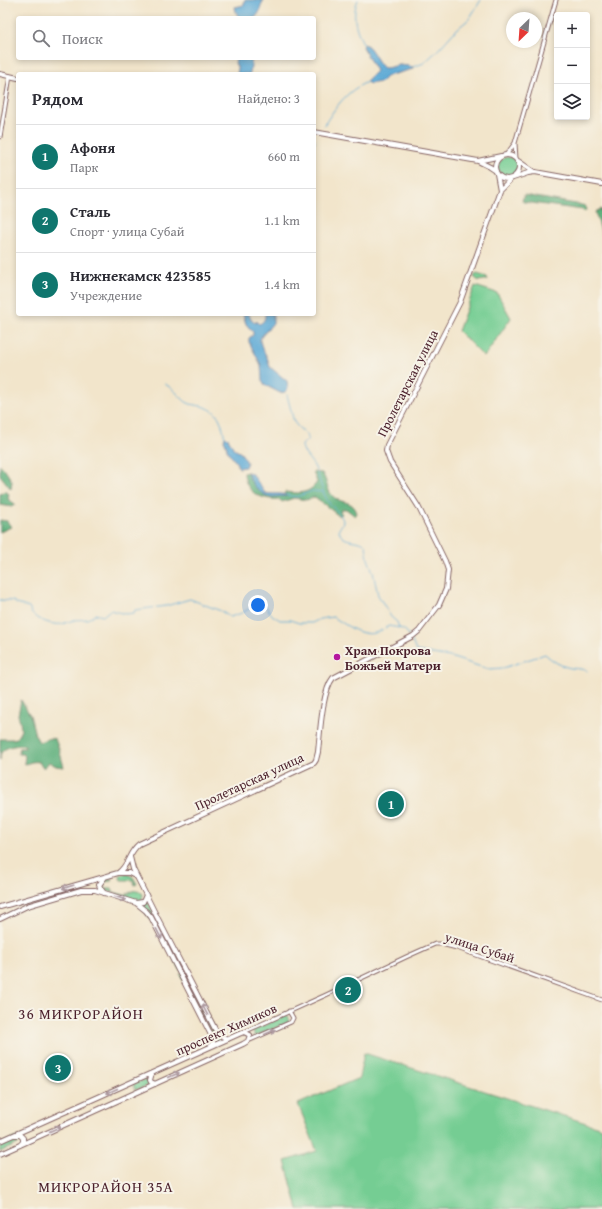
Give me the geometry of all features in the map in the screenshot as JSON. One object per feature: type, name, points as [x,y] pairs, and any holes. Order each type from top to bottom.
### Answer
[{"type":"main road","points":[[0,74],[16,78]]},
{"type":"main road","points":[[316,132],[478,161],[490,167],[504,179],[512,179],[535,172],[602,184]]},
{"type":"main road","points":[[478,161],[505,155],[511,156],[535,172]]},
{"type":"main road","points":[[505,155],[497,161],[496,172],[500,190],[519,171],[517,160]]},
{"type":"main road","name":"Пролетарская улица","points":[[118,873],[126,866],[133,849],[139,844],[314,762],[318,752],[325,699],[329,683],[338,676],[413,636],[425,624],[439,604],[446,588],[448,570],[445,561],[418,506],[390,462],[386,451],[387,445],[460,302],[500,190]]},
{"type":"main road","points":[[130,856],[137,877],[215,1029],[220,1036],[228,1039]]},
{"type":"main road","points":[[1,906],[118,873],[129,873],[137,877]]},
{"type":"main road","points":[[104,892],[99,884],[105,876]]},
{"type":"main road","points":[[0,919],[27,906],[88,889],[104,892],[136,903],[151,917],[212,1036],[213,1042],[211,1046]]},
{"type":"main road","points":[[136,903],[143,902],[146,894]]},
{"type":"main road","points":[[1,906],[8,909],[7,915]]},
{"type":"main road","points":[[178,971],[182,971],[184,968]]},
{"type":"main road","points":[[244,1032],[250,1035],[248,1041]]},
{"type":"main road","name":"проспект Химиков","points":[[0,1141],[244,1032]]},
{"type":"main road","name":"проспект Химиков","points":[[0,1154],[248,1041]]},
{"type":"main road","points":[[153,1073],[150,1082],[155,1084]]},
{"type":"main road","points":[[126,1085],[133,1087],[134,1092],[131,1095]]},
{"type":"main road","points":[[15,1135],[20,1134],[23,1138],[23,1142],[20,1145]]},
{"type":"street","points":[[517,160],[515,143],[556,0]]},
{"type":"street","points":[[0,137],[10,76]]},
{"type":"street","points":[[505,155],[515,143]]},
{"type":"street","name":"улица Субай","points":[[289,1011],[435,944],[457,948],[602,1000]]},
{"type":"street","name":"проспект Химиков","points":[[244,1032],[289,1011],[293,1018],[291,1022],[248,1041]]},
{"type":"green space","points":[[504,157],[512,157],[518,163],[518,171],[512,177],[504,177],[498,171],[498,163]]},
{"type":"green space","points":[[524,195],[582,205],[585,206],[586,210],[584,212],[583,210],[524,202],[522,201]]},
{"type":"green space","points":[[601,209],[602,210],[602,234],[595,212]]},
{"type":"green space","points":[[477,274],[487,277],[488,280],[479,281],[474,276]]},
{"type":"green space","points":[[475,286],[497,293],[511,318],[484,357],[458,331]]},
{"type":"green space","points":[[0,465],[12,481],[11,489],[0,475]]},
{"type":"green space","points":[[247,472],[253,484],[259,490],[271,496],[286,496],[284,493],[285,492],[299,493],[307,491],[317,482],[313,472],[322,473],[332,495],[338,500],[351,504],[357,513],[355,516],[346,509],[342,509],[340,511],[342,514],[339,516],[315,497],[306,500],[294,498],[282,502],[265,498],[256,494],[246,484],[244,473]]},
{"type":"green space","points":[[5,491],[9,494],[8,499],[15,504],[12,507],[0,505],[0,494]]},
{"type":"green space","points":[[0,520],[7,521],[11,527],[0,532]]},
{"type":"green space","points":[[21,700],[30,715],[35,735],[39,742],[50,738],[55,739],[64,767],[56,766],[49,762],[45,767],[42,767],[39,762],[24,763],[25,756],[23,754],[18,754],[20,748],[25,748],[25,745],[5,749],[1,753],[0,760],[0,739],[17,738],[21,730],[18,715]]},
{"type":"green space","points":[[397,796],[401,807],[384,812],[381,801]]},
{"type":"green space","points":[[127,874],[133,877],[137,884],[135,885],[133,880],[121,880],[121,875]]},
{"type":"green space","points":[[112,878],[113,880],[111,881],[104,882],[104,889],[112,889],[113,892],[125,895],[138,890],[143,894],[142,900],[138,901],[104,890],[101,884],[103,880]]},
{"type":"green space","points":[[147,900],[182,969],[181,971],[155,925],[140,905]]},
{"type":"green space","points":[[184,973],[219,1039],[218,1042],[215,1040],[180,974]]},
{"type":"green space","points":[[287,1015],[289,1017],[289,1022],[254,1037],[254,1032],[251,1031]]},
{"type":"green space","points":[[364,1053],[602,1128],[602,1209],[298,1209],[285,1161],[317,1151],[298,1104],[359,1078]]},
{"type":"green space","points":[[147,1079],[150,1085],[135,1090],[133,1084]]},
{"type":"green space","points":[[20,1137],[21,1139],[20,1143],[0,1152],[0,1144]]},
{"type":"water","points":[[245,0],[264,0],[257,16],[238,16],[235,7],[244,5]]},
{"type":"water","points":[[365,44],[371,49],[384,68],[401,65],[413,67],[413,69],[387,76],[381,82],[369,84],[366,81],[376,71],[364,50],[363,46]]},
{"type":"water","points":[[236,60],[252,60],[250,72],[237,72],[238,69],[235,63]]},
{"type":"water","points":[[244,316],[250,316],[252,321],[256,323],[256,321],[259,324],[264,320],[265,316],[273,316],[273,323],[261,337],[260,341],[270,367],[287,381],[288,389],[285,392],[280,393],[265,385],[262,380],[261,365],[249,342],[249,338],[253,335],[253,332],[246,324]]},
{"type":"water","points":[[225,437],[228,438],[234,449],[241,453],[247,462],[245,467],[239,468],[228,452],[224,440]]},
{"type":"water","points":[[247,472],[253,475],[265,493],[282,494],[287,496],[271,497],[263,494],[250,480]]},
{"type":"waterway","points":[[358,0],[355,11],[355,23],[364,45]]},
{"type":"waterway","points":[[413,67],[424,63],[437,51],[456,30],[469,19],[481,0]]},
{"type":"waterway","points":[[324,125],[337,106],[347,95],[367,82]]},
{"type":"waterway","points":[[165,384],[186,402],[208,408],[213,411],[221,422],[225,438]]},
{"type":"waterway","points":[[287,395],[294,422],[307,435],[308,439],[302,445],[304,451],[314,466],[327,500],[342,518],[343,522],[339,529],[340,534],[346,539],[366,545],[368,559],[373,572],[378,595],[391,617],[397,622],[399,628]]},
{"type":"waterway","points":[[285,495],[296,497],[312,491],[323,492]]},
{"type":"waterway","points":[[0,600],[13,601],[29,608],[34,616],[46,622],[55,624],[88,619],[95,614],[103,616],[110,610],[126,614],[134,613],[135,610],[166,606],[190,599],[221,611],[230,617],[242,613],[259,603],[266,606],[272,615],[280,620],[290,620],[299,623],[312,623],[320,619],[333,617],[350,628],[363,633],[376,633],[382,630]]},
{"type":"waterway","points":[[385,628],[389,626],[401,628],[406,631],[409,636]]},
{"type":"waterway","points":[[411,639],[416,651],[450,657],[488,669],[503,668],[545,654],[563,666],[587,671]]},
{"type":"place","name":"Храм Покрова Божьей Матери","points":[[337,657]]},
{"type":"place","name":"Афоня","points":[[391,804]]},
{"type":"place","name":"Сталь","points":[[348,990]]},
{"type":"place","name":"Нижнекамск 423585","points":[[58,1068]]},
{"type":"district","name":"36 МИКРОРАЙОН","points":[[81,1014]]},
{"type":"district","name":"МИКРОРАЙОН 35А","points":[[106,1187]]}]
